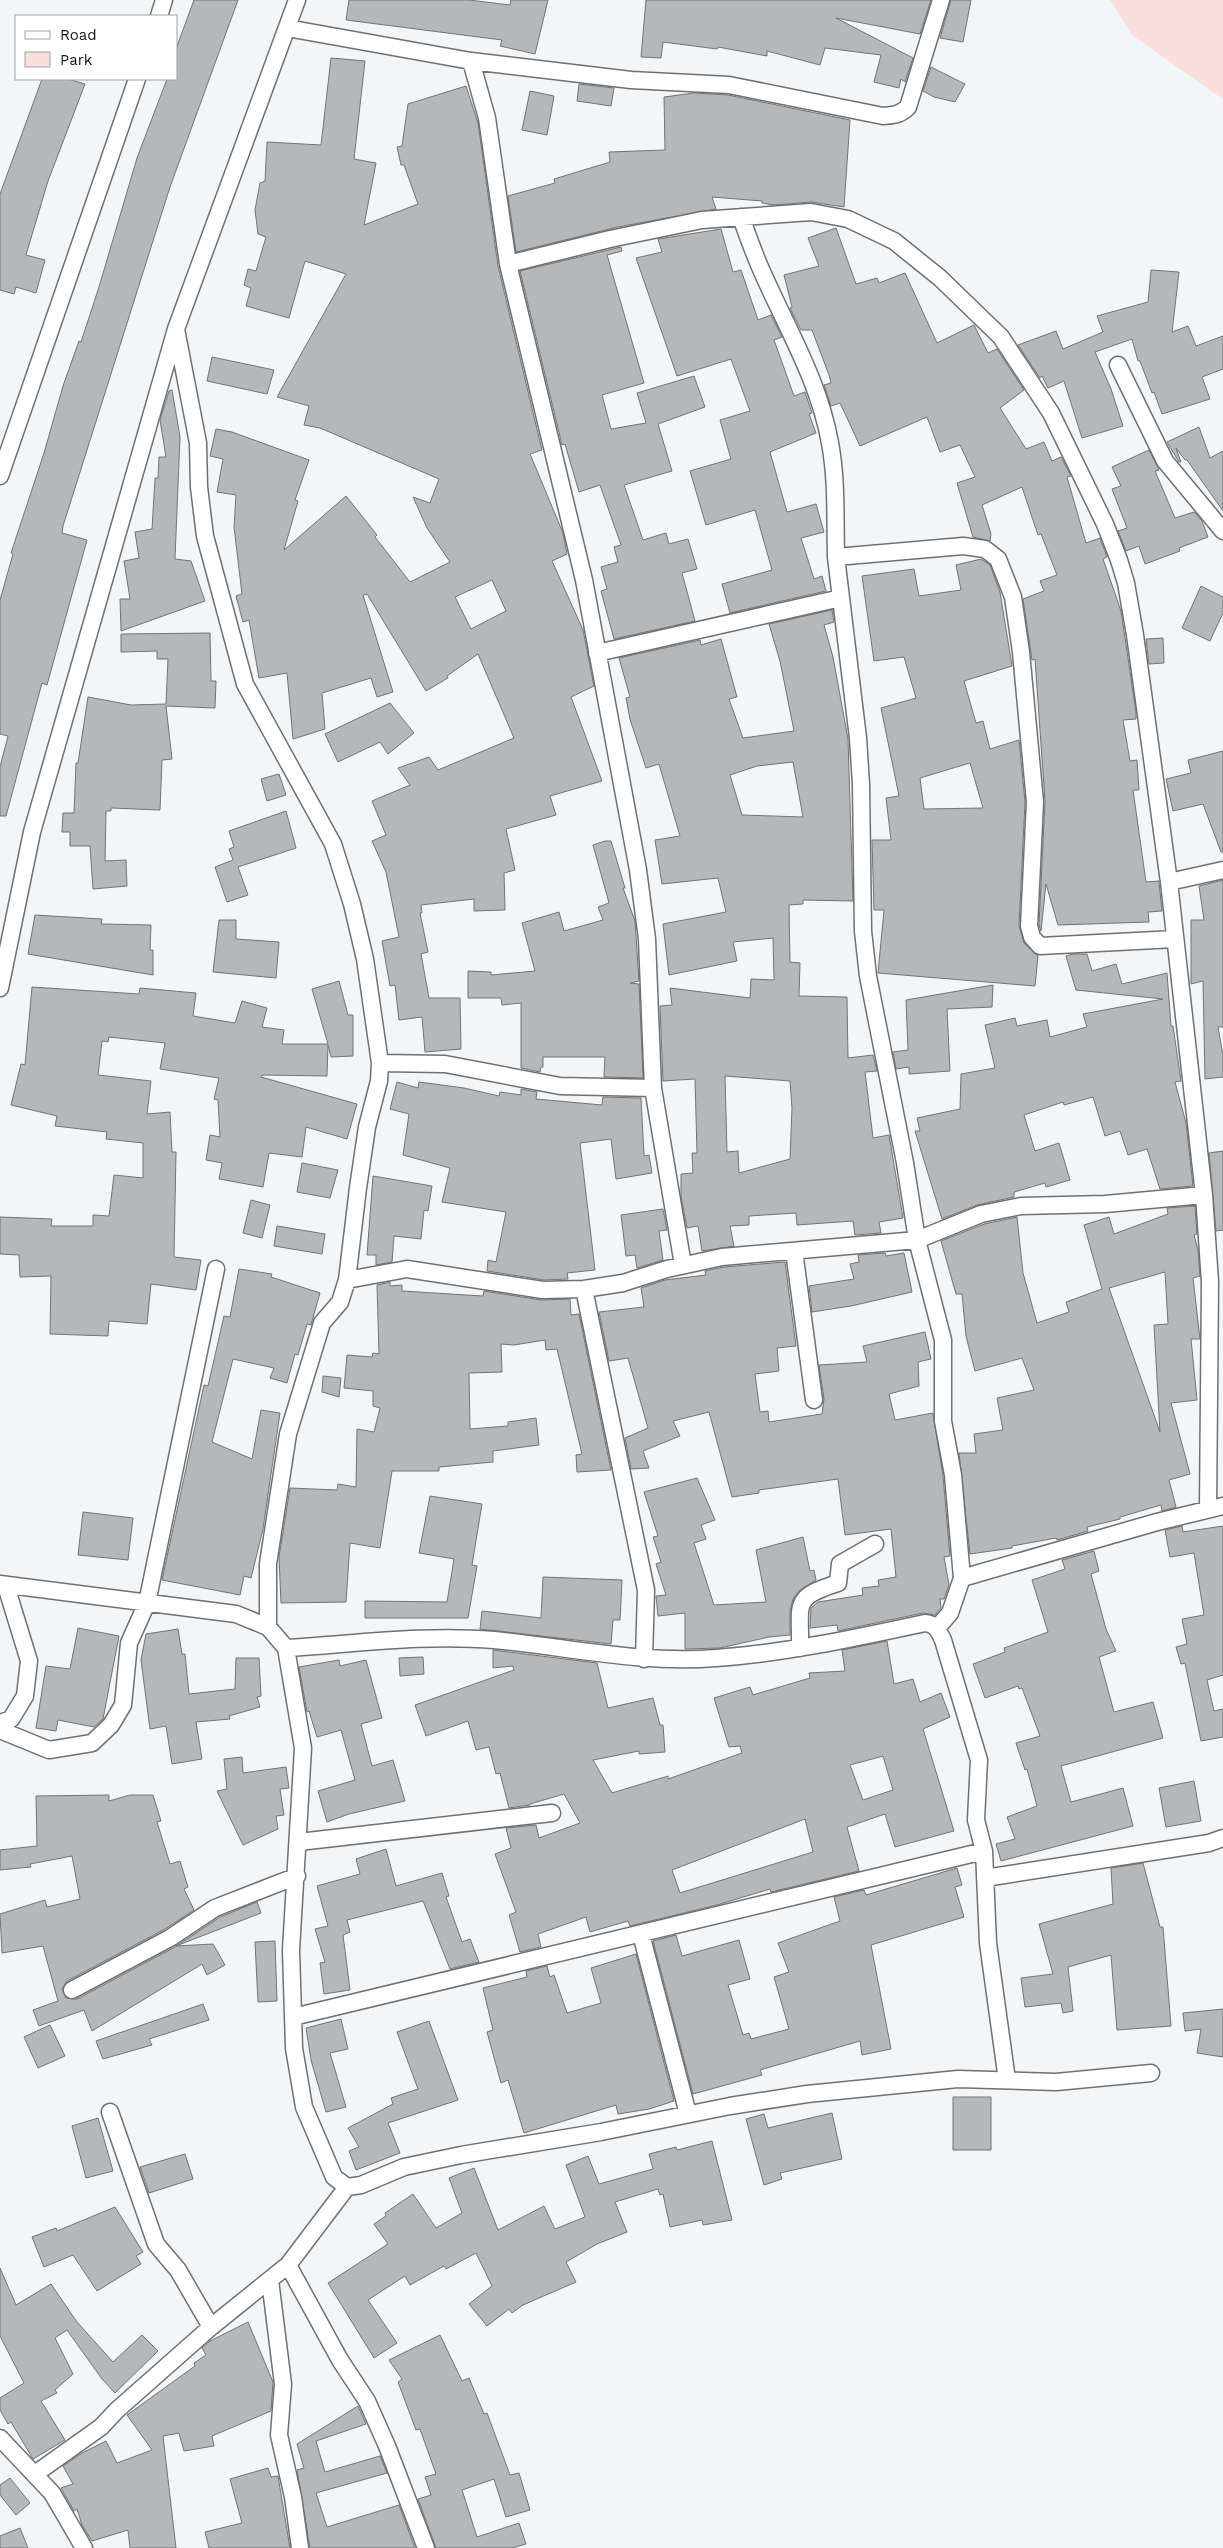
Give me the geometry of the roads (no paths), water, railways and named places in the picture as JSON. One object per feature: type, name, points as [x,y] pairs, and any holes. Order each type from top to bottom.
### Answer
[{"type":"street","points":[[159,15],[164,0]]},
{"type":"street","points":[[0,988],[32,832],[176,329],[297,0]]},
{"type":"street","points":[[287,28],[471,61],[631,80],[728,85],[883,116],[894,116],[908,107],[941,0]]},
{"type":"street","points":[[471,61],[487,118],[508,264],[584,580],[638,870],[646,929],[653,1088],[683,1265]]},
{"type":"street","points":[[0,476],[137,80]]},
{"type":"street","points":[[508,264],[684,224],[741,217],[810,212],[848,219],[894,241],[940,278],[1001,337],[1051,413],[1104,524],[1126,583],[1169,882],[1204,1195],[1210,1282],[1216,1508],[962,1578]]},
{"type":"street","points":[[741,217],[760,267],[784,316],[819,399],[830,443],[835,481],[836,557],[862,784],[863,922],[868,976],[905,1163],[917,1240],[943,1340],[943,1421],[953,1475],[962,1578],[950,1613],[937,1628]]},
{"type":"street","points":[[176,329],[198,443],[199,487],[205,536],[245,684],[333,844],[352,904],[365,959],[380,1062],[379,1081],[368,1126],[358,1188],[347,1280],[340,1302],[322,1323],[288,1434],[268,1564],[268,1626]]},
{"type":"street","points":[[1118,365],[1165,461],[1223,531]]},
{"type":"street","points":[[836,557],[964,546],[984,549],[998,559],[1013,597],[1021,652],[1035,802],[1030,926],[1032,937],[1040,946],[1175,939]]},
{"type":"street","points":[[597,653],[841,598]]},
{"type":"street","points":[[1169,882],[1223,870]]},
{"type":"street","points":[[380,1062],[445,1064],[560,1086],[653,1088]]},
{"type":"street","points":[[347,1280],[407,1269],[543,1290],[584,1289],[623,1283],[683,1265],[722,1257],[917,1240],[981,1214],[1021,1206],[1105,1204],[1204,1195]]},
{"type":"street","points":[[794,1251],[814,1400]]},
{"type":"street","points":[[0,1730],[49,1750],[92,1743],[111,1725],[123,1705],[129,1643],[147,1603],[216,1269]]},
{"type":"street","points":[[584,1289],[646,1590],[644,1659]]},
{"type":"street","points":[[800,1648],[801,1604],[804,1598],[809,1593],[838,1583],[840,1564],[875,1544]]},
{"type":"street","points":[[0,1723],[11,1719],[25,1696],[29,1662],[3,1585],[236,1614],[268,1626],[286,1648],[303,1748],[299,1842],[291,1950],[294,2048],[304,2107],[334,2177],[347,2187],[361,2186],[404,2167],[797,2095],[958,2078],[1056,2082],[1151,2073]]},
{"type":"street","points":[[286,1648],[447,1638],[493,1640],[644,1659],[715,1658],[826,1645],[924,1623],[932,1624],[937,1628],[977,1749],[980,1776],[975,1808],[976,1820],[984,1851],[988,1943],[1006,2080]]},
{"type":"street","points":[[299,1842],[552,1812]]},
{"type":"street","points":[[986,1878],[1209,1843],[1223,1838]]},
{"type":"street","points":[[294,2017],[984,1851]]},
{"type":"street","points":[[72,1990],[170,1938],[215,1908],[296,1876]]},
{"type":"street","points":[[641,1934],[688,2114]]},
{"type":"street","points":[[110,2112],[156,2244],[178,2270],[211,2327]]},
{"type":"street","points":[[35,2474],[101,2428],[117,2410],[211,2327],[288,2265],[347,2187]]},
{"type":"street","points":[[288,2265],[340,2360],[367,2401],[388,2446],[426,2548]]},
{"type":"street","points":[[270,2280],[283,2384],[279,2435],[293,2497],[300,2548]]},
{"type":"street","points":[[0,2438],[52,2493],[84,2548]]}]
